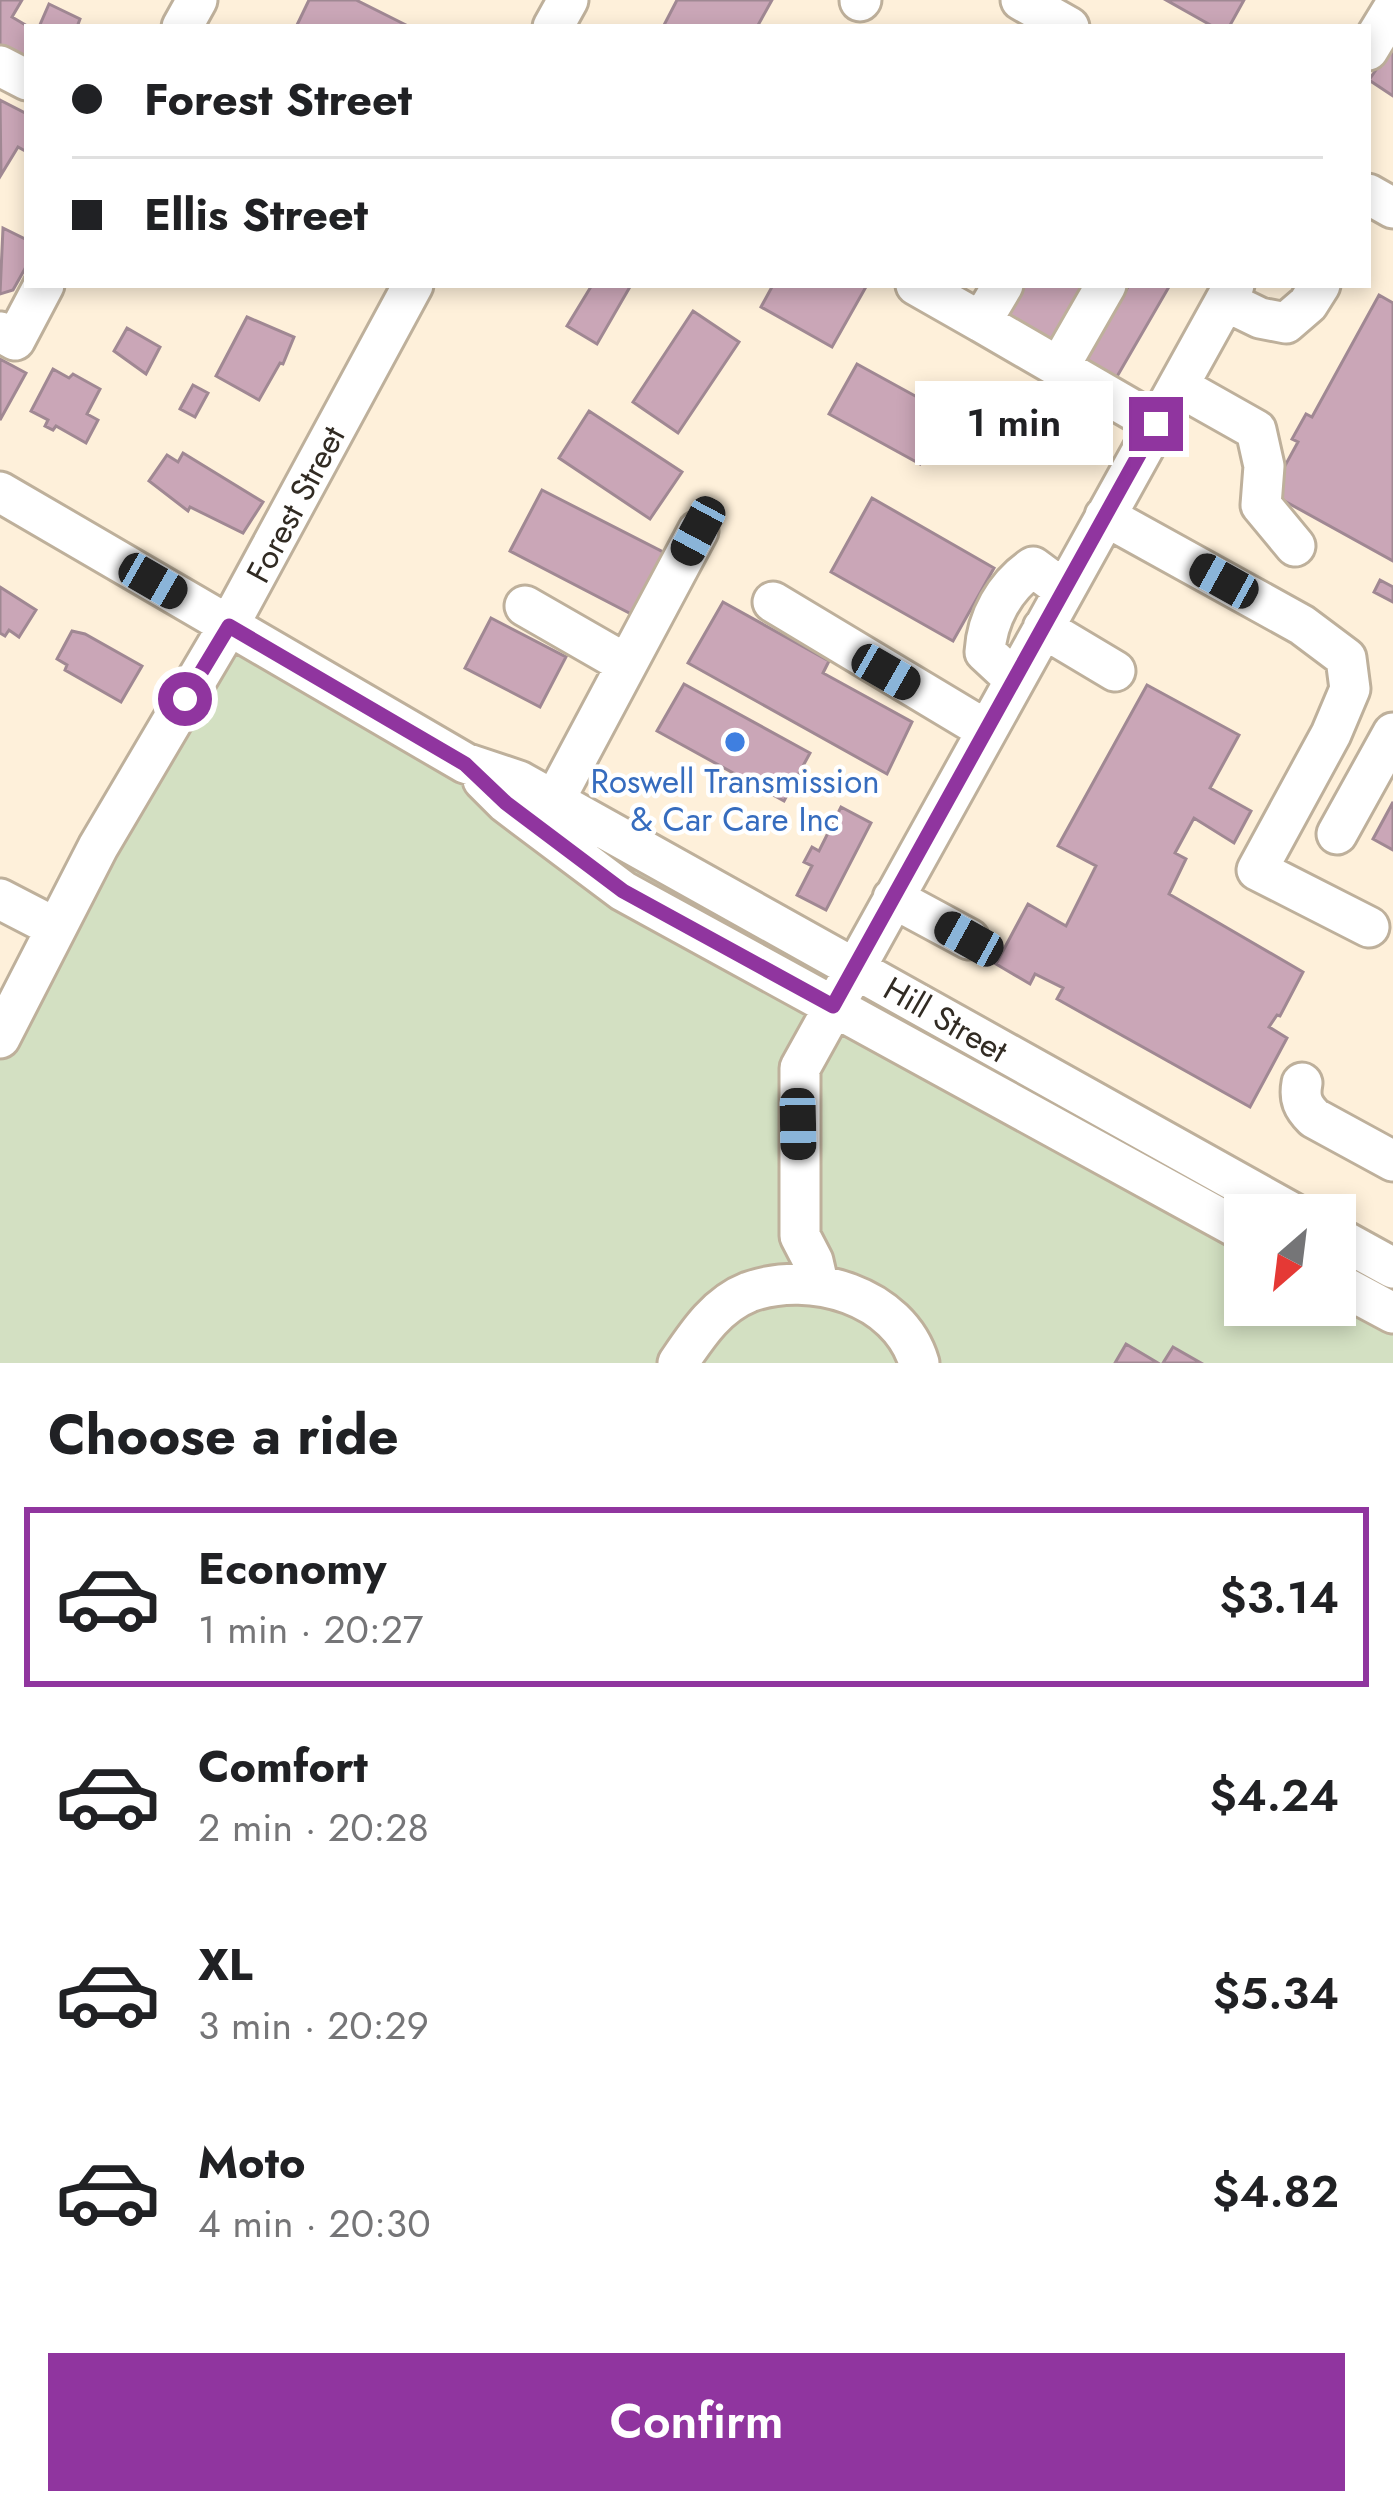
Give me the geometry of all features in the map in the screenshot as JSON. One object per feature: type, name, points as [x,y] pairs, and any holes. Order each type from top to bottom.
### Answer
[{"type":"street","points":[[1021,0],[1060,24]]},
{"type":"street","points":[[1371,45],[1393,9]]},
{"type":"street","points":[[0,332],[15,340],[42,288]]},
{"type":"street","name":"Forest Street","points":[[0,1038],[98,847],[229,626],[411,288]]},
{"type":"street","points":[[921,288],[1156,424]]},
{"type":"street","points":[[981,322],[1001,288]]},
{"type":"street","points":[[1059,368],[1104,288]]},
{"type":"street","points":[[802,1285],[786,1259],[800,1236],[800,1069],[1229,293],[1260,317],[1286,323],[1318,288]]},
{"type":"street","points":[[1178,386],[1256,430],[1264,466],[1262,505],[1295,546]]},
{"type":"street","name":"Hill Street","points":[[0,492],[465,764],[519,781],[1259,1194]]},
{"type":"street","points":[[1105,516],[1303,625],[1346,658],[1350,689],[1331,734],[1257,870],[1369,927]]},
{"type":"street","points":[[554,801],[698,531]]},
{"type":"street","points":[[1015,679],[985,652],[986,628],[1019,576],[1033,567],[1064,590]]},
{"type":"street","points":[[772,602],[986,730]]},
{"type":"street","points":[[525,606],[626,664]]},
{"type":"street","points":[[1043,628],[1115,671]]},
{"type":"street","points":[[1337,834],[1393,733]]},
{"type":"street","name":"Hill Street","points":[[465,764],[506,803],[623,891],[1224,1220]]},
{"type":"street","points":[[0,898],[56,928]]},
{"type":"street","points":[[893,898],[969,939]]},
{"type":"street","points":[[1302,1083],[1300,1096],[1314,1118],[1393,1161]]},
{"type":"street","points":[[1356,1248],[1393,1268]]},
{"type":"street","points":[[678,1363],[706,1321],[748,1292],[802,1285],[846,1291],[886,1316],[919,1363]]},
{"type":"street","points":[[1356,1293],[1393,1313]]},
{"type":"green space","points":[[244,635],[1022,1085],[1228,1194],[1224,1194],[1224,1326],[1356,1326],[1356,1262],[1393,1281],[1393,1363],[0,1363],[0,1048]]},
{"type":"building","points":[[0,0],[22,0],[12,17],[24,24],[24,64],[0,51]]},
{"type":"building","points":[[309,0],[356,0],[404,24],[297,24]]},
{"type":"building","points":[[677,0],[772,0],[759,24],[665,24]]},
{"type":"building","points":[[1166,0],[1244,0],[1231,24],[1209,24]]},
{"type":"building","points":[[49,4],[80,19],[78,24],[40,24]]},
{"type":"building","points":[[1393,45],[1393,96],[1371,77]]},
{"type":"building","points":[[0,100],[24,112],[24,150],[18,147],[1,175]]},
{"type":"building","points":[[3,228],[24,238],[24,270],[13,290],[0,294]]},
{"type":"building","points":[[590,288],[629,288],[597,344],[567,326]]},
{"type":"building","points":[[771,288],[865,288],[832,347],[761,307]]},
{"type":"building","points":[[1018,288],[1082,288],[1051,344],[1002,317]]},
{"type":"building","points":[[1127,288],[1168,288],[1115,380],[1084,363]]},
{"type":"building","points":[[1379,295],[1393,303],[1393,561],[1270,493],[1298,442],[1292,439],[1306,414],[1312,417]]},
{"type":"building","points":[[693,311],[739,342],[678,433],[633,402]]},
{"type":"building","points":[[247,317],[294,337],[259,400],[216,376]]},
{"type":"building","points":[[127,328],[160,347],[146,374],[114,351]]},
{"type":"building","points":[[0,359],[26,373],[0,420]]},
{"type":"building","points":[[857,364],[948,414],[920,464],[829,414]]},
{"type":"building","points":[[53,369],[100,389],[87,414],[98,420],[86,443],[56,426],[53,430],[45,426],[48,420],[31,411]]},
{"type":"building","points":[[193,385],[208,393],[195,417],[180,409]]},
{"type":"building","points":[[589,411],[682,472],[650,519],[559,458]]},
{"type":"building","points":[[183,453],[263,502],[243,533],[190,507],[188,511],[149,481],[167,455],[178,462]]},
{"type":"building","points":[[542,490],[667,554],[635,616],[510,551]]},
{"type":"building","points":[[872,498],[994,568],[953,641],[831,572]]},
{"type":"building","points":[[1380,580],[1393,587],[1393,602],[1374,592]]},
{"type":"building","points":[[0,587],[36,610],[19,637],[9,630],[5,636],[0,633]]},
{"type":"building","points":[[723,602],[829,661],[823,673],[912,722],[887,774],[688,663]]},
{"type":"building","points":[[491,618],[566,657],[540,707],[465,668]]},
{"type":"building","points":[[72,631],[142,666],[121,702],[65,670],[67,665],[57,659]]},
{"type":"building","points":[[684,684],[810,753],[784,801],[657,731]]},
{"type":"building","points":[[1147,685],[1239,735],[1210,788],[1251,811],[1234,843],[1194,818],[1175,853],[1186,859],[1169,894],[1303,972],[1269,1027],[1287,1038],[1250,1107],[1057,999],[1063,988],[1035,974],[1030,984],[996,964],[1028,904],[1066,926],[1096,866],[1058,846]]},
{"type":"building","points":[[1393,802],[1393,850],[1373,839]]},
{"type":"building","points":[[841,807],[871,823],[826,910],[797,895],[812,866],[804,862],[812,847],[819,851]]},
{"type":"building","points":[[1126,1344],[1148,1357],[1158,1363],[1115,1363]]},
{"type":"building","points":[[1173,1347],[1201,1363],[1163,1363]]},
{"type":"place","name":"Roswell Transmission & Car Care Inc","points":[[735,742]]},
{"type":"route","points":[[185,699],[229,626],[465,764],[506,803],[623,891],[833,1006],[1156,424]]}]
